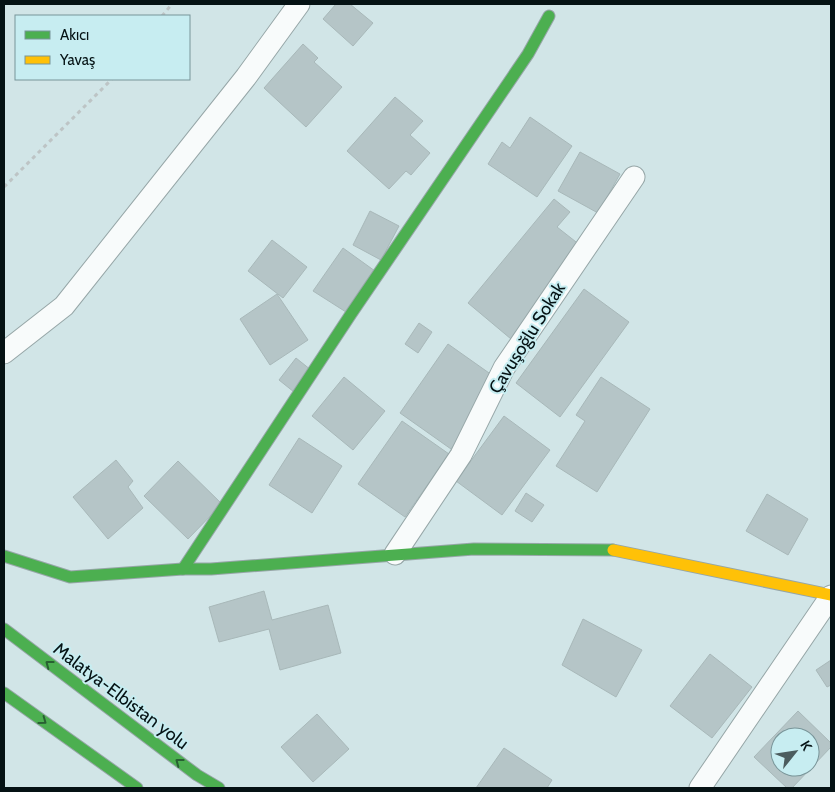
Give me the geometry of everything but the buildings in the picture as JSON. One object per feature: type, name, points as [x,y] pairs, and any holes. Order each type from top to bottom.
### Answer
[{"type":"street","points":[[4,353],[64,306],[246,77],[299,4]]},
{"type":"street","points":[[184,569],[351,314],[528,54],[549,16]]},
{"type":"street","name":"Çavuşoğlu Sokak","points":[[395,554],[461,455],[504,368],[634,177]]},
{"type":"street","points":[[4,556],[70,577],[184,569],[211,569],[474,549],[608,549],[831,596],[700,788]]},
{"type":"street","name":"Malatya-Elbistan yolu","points":[[4,630],[197,775],[219,788]]},
{"type":"street","points":[[4,693],[137,788]]},
{"type":"path","points":[[163,15],[172,4]]},
{"type":"path","points":[[4,187],[111,80]]},
{"type":"traffic: fast","points":[[183,569],[351,314],[528,54],[549,16]]},
{"type":"traffic: fast","points":[[4,556],[70,577],[183,569],[211,569],[474,549],[613,550]]},
{"type":"traffic: fast","points":[[4,629],[197,775],[219,788]]},
{"type":"traffic: fast","points":[[4,693],[137,788]]},
{"type":"traffic: slow","points":[[613,550],[831,595]]}]
